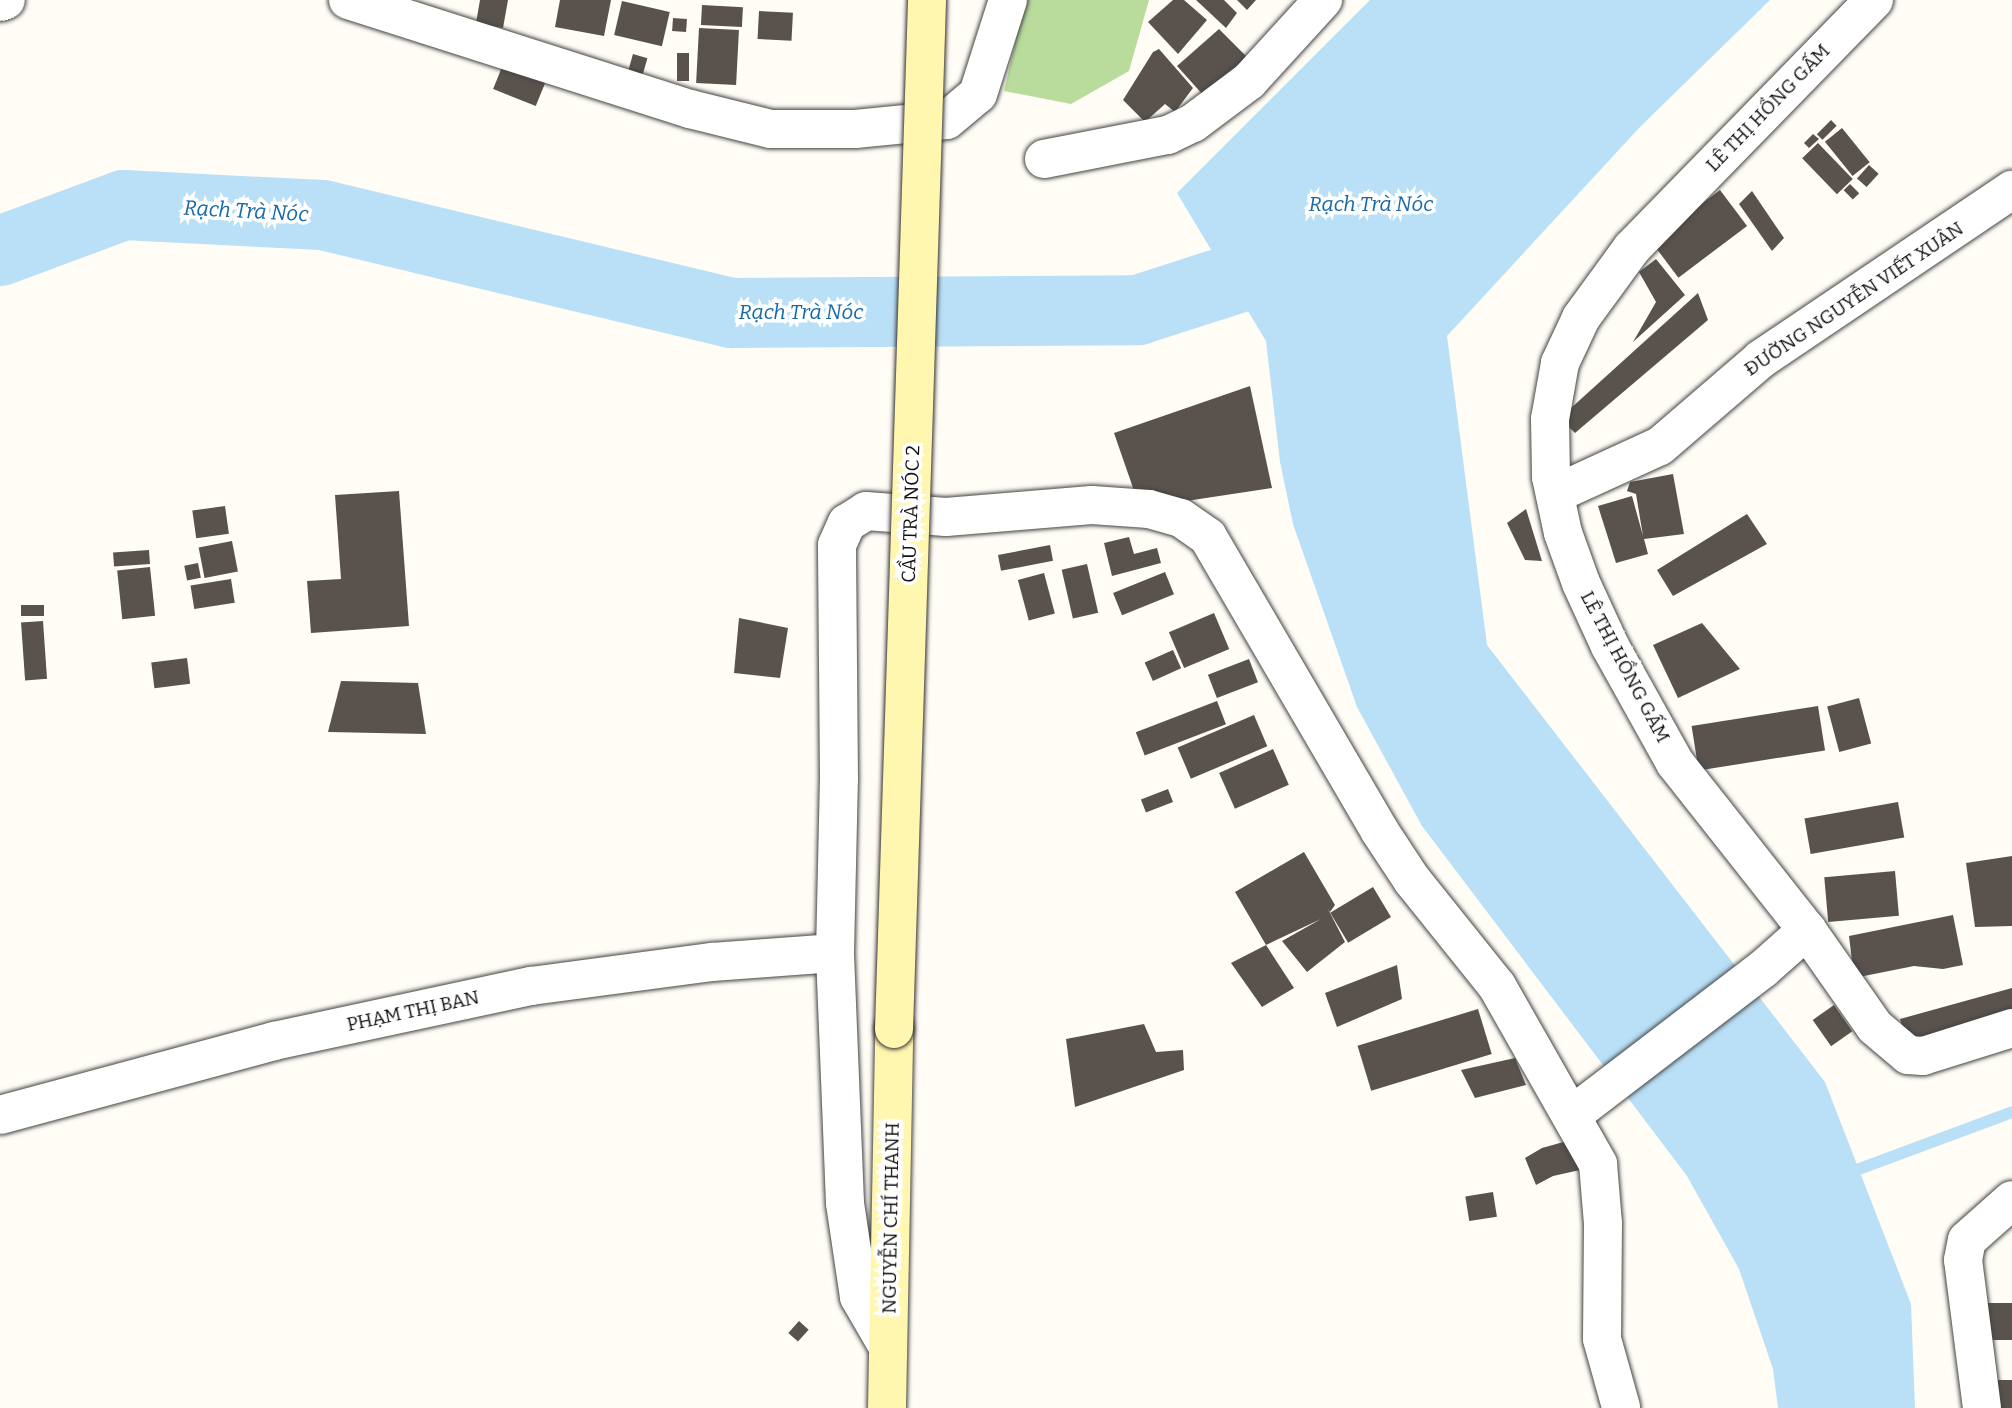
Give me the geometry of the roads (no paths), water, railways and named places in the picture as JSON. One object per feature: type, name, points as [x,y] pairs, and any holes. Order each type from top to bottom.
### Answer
[{"type":"main road","name":"CẦU TRÀ NÓC 2","points":[[894,1029],[927,0]]},
{"type":"main road","name":"NGUYỄN CHÍ THANH","points":[[887,1408],[894,1029]]},
{"type":"street","points":[[0,2],[6,0]]},
{"type":"street","points":[[348,0],[690,109],[771,129],[855,129],[947,120],[978,94],[1008,0]]},
{"type":"street","points":[[1044,159],[1167,135],[1193,123],[1249,81],[1324,0]]},
{"type":"street","name":"LÊ THỊ HỒNG GẤM","points":[[1874,0],[1632,248],[1581,318],[1560,363],[1550,419],[1555,494],[1581,583],[1610,646],[1675,763],[1807,930],[1875,1027],[1908,1055],[1923,1056],[2012,1027]]},
{"type":"street","name":"ĐƯỜNG NGUYỄN VIẾT XUÂN","points":[[1555,494],[1660,446],[1761,359],[2012,190]]},
{"type":"street","points":[[888,1347],[859,1297],[845,1203],[835,953],[839,779],[837,545],[847,523],[866,511],[946,517],[1092,505],[1149,509],[1181,518],[1208,537],[1379,830],[1412,880],[1497,986],[1598,1164],[1603,1223],[1602,1339],[1621,1407]]},
{"type":"street","points":[[1572,1115],[1763,969],[1807,930]]},
{"type":"street","name":"PHẠM THỊ BAN","points":[[0,1115],[274,1041],[531,986],[712,962],[835,953]]},
{"type":"street","points":[[1982,1408],[1963,1260],[1967,1240],[2012,1200]]},
{"type":"water","points":[[1370,0],[1770,0],[1640,127],[1447,336],[1487,645],[1825,1082],[1911,1304],[1915,1408],[1778,1408],[1773,1369],[1739,1269],[1687,1176],[1422,826],[1357,707],[1293,524],[1280,462],[1266,341],[1177,193]]},
{"type":"waterway","name":"Rạch Trà Nóc","points":[[0,251],[124,205],[323,215],[732,313],[1138,310],[1322,251]]},
{"type":"waterway","points":[[1843,1175],[2012,1112]]}]
